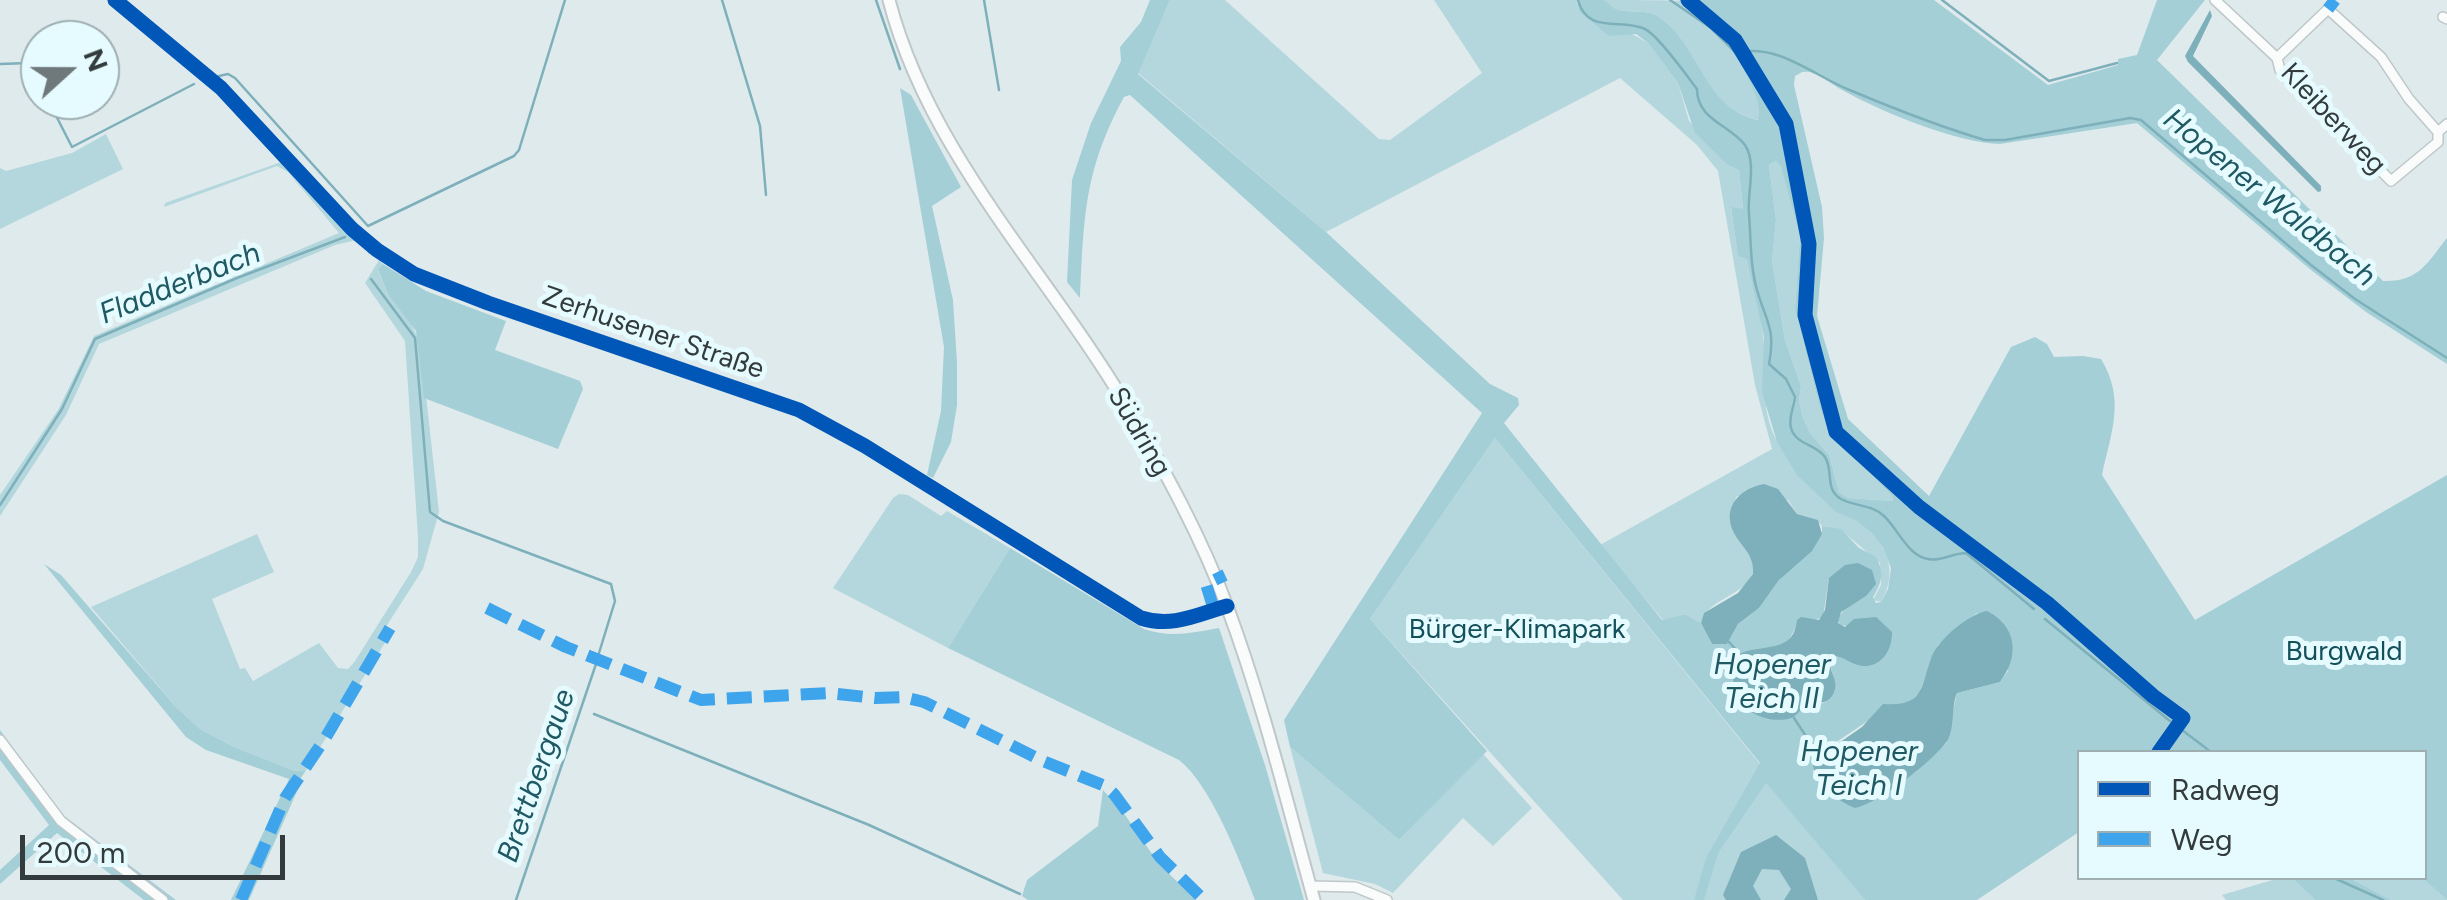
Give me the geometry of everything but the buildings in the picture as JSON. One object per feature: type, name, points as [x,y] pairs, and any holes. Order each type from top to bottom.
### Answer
[{"type":"main road","name":"Südring","points":[[890,0],[912,66],[969,173],[1126,404],[1187,518],[1227,606],[1251,675],[1314,900]]},
{"type":"street","name":"Zerhusener Straße","points":[[116,0],[221,88],[352,229],[414,274],[488,304],[800,410],[865,446],[1141,618],[1159,624],[1178,622],[1227,606]]},
{"type":"street","name":"Kleiberweg","points":[[2214,0],[2277,58],[2280,70],[2391,181],[2438,142],[2438,132],[2447,124]]},
{"type":"street","points":[[2277,58],[2328,9],[2381,57],[2409,99],[2438,132]]},
{"type":"street","points":[[0,740],[61,821],[163,900]]},
{"type":"street","points":[[1310,886],[1355,888],[1386,900]]},
{"type":"green space","name":"Burgwald","points":[[1150,0],[1170,0],[1138,74],[1326,232],[1490,384],[1518,398],[1519,405],[1504,423],[1662,620],[1685,614],[1701,623],[1712,644],[1727,644],[1738,624],[1759,608],[1822,534],[1822,526],[1841,529],[1859,548],[1875,556],[1881,572],[1873,597],[1876,603],[1881,602],[1888,589],[1891,568],[1872,533],[1836,512],[1797,475],[1777,442],[1762,392],[1764,337],[1747,259],[1738,256],[1731,207],[1743,209],[1739,170],[1727,164],[1695,133],[1678,83],[1648,43],[1636,34],[1609,36],[1579,11],[1579,0],[1603,0],[1616,9],[1662,19],[1686,46],[1714,91],[1740,113],[1758,120],[1757,99],[1738,60],[1712,26],[1679,0],[1934,0],[2048,85],[2118,65],[2118,59],[2137,55],[2157,0],[2205,0],[2157,60],[2383,281],[2414,274],[2447,238],[2447,364],[2366,312],[2311,270],[2137,123],[2000,144],[1983,142],[1899,117],[1805,72],[1795,76],[1794,85],[1822,207],[1824,238],[1817,316],[1848,419],[1929,496],[2011,347],[2035,337],[2047,344],[2054,357],[2101,359],[2115,402],[2102,475],[2195,620],[2447,475],[2447,900],[2424,880],[2427,750],[2077,750],[2077,833],[1977,900],[1865,900],[1766,783],[1718,853],[1704,900],[1694,900],[1706,858],[1760,763],[1495,438],[1370,619],[1487,751],[1399,840],[1290,747],[1284,720],[1482,413],[1130,95],[1124,97],[1111,124],[1088,195],[1080,298],[1067,282],[1072,180],[1091,123],[1121,61],[1120,47],[1141,22]],"holes":[[[1776,161],[1781,166],[1800,235],[1795,309],[1820,408],[1829,433],[1893,501],[1848,498],[1839,492],[1829,455],[1803,418],[1801,386],[1785,340],[1772,261],[1776,220],[1769,165]],[[1829,578],[1866,596],[1846,607],[1837,619],[1840,625],[1892,632],[1891,645],[1881,661],[1869,666],[1831,656],[1835,692],[1825,702],[1801,710],[1741,653],[1780,647],[1796,627],[1823,617]],[[1977,613],[2008,671],[2000,682],[1957,693],[1946,743],[1914,773],[1835,797],[1813,772],[1819,756],[1872,718],[1910,702],[1919,693],[1938,645]]]},
{"type":"green space","points":[[1170,0],[1225,0],[1379,139],[1390,140],[1482,73],[1434,0],[1579,0],[1577,3],[1648,43],[1678,83],[1689,121],[1739,169],[1743,210],[1731,208],[1738,255],[1747,258],[1760,316],[1771,428],[1788,456],[1824,499],[1838,512],[1869,529],[1883,547],[1889,579],[1881,602],[1873,600],[1881,585],[1880,563],[1841,530],[1797,514],[1788,500],[1737,496],[1732,520],[1749,553],[1753,574],[1741,588],[1710,608],[1701,623],[1685,614],[1663,620],[1600,545],[1772,449],[1755,385],[1718,171],[1697,145],[1620,78],[1326,232],[1138,73]]},
{"type":"green space","points":[[1603,0],[1681,1],[1693,9],[1735,53],[1755,89],[1759,120],[1725,103],[1675,31],[1662,19],[1616,9]]},
{"type":"green space","points":[[900,88],[911,95],[961,187],[932,206],[953,300],[957,363],[957,405],[951,442],[933,478],[927,475],[941,411],[944,347]]},
{"type":"green space","points":[[106,134],[123,169],[0,229],[0,168],[6,171],[72,153]]},
{"type":"green space","points":[[284,161],[370,250],[369,255],[357,240],[335,245],[99,344],[66,415],[0,516],[0,495],[58,410],[94,336],[339,233],[288,172],[277,166],[164,207],[165,203]]},
{"type":"green space","points":[[1776,161],[1790,192],[1800,235],[1795,309],[1820,408],[1829,433],[1893,501],[1848,498],[1839,492],[1829,455],[1803,418],[1801,386],[1785,340],[1772,261],[1776,220],[1769,165]]},
{"type":"green space","points":[[379,260],[383,264],[378,271],[388,294],[407,316],[420,342],[439,512],[423,569],[380,636],[386,641],[306,770],[295,771],[200,729],[177,708],[91,607],[257,534],[274,572],[212,599],[240,669],[245,668],[253,681],[319,643],[338,668],[348,669],[355,661],[418,557],[405,341],[365,283]]},
{"type":"green space","points":[[383,264],[426,291],[506,321],[495,350],[580,381],[583,389],[558,449],[424,398],[416,331],[388,294],[378,270]]},
{"type":"green space","name":"Bürger-Klimapark","points":[[1495,438],[1760,764],[1766,782],[1865,900],[1623,900],[1370,619]]},
{"type":"green space","points":[[899,494],[908,495],[941,516],[947,511],[1010,548],[948,648],[833,588]]},
{"type":"green space","points":[[1010,548],[1144,629],[1172,634],[1219,628],[1265,765],[1304,900],[1255,900],[1213,805],[1179,760],[948,648]]},
{"type":"green space","points":[[44,564],[61,575],[177,708],[200,729],[295,771],[306,770],[249,900],[231,900],[289,779],[206,750],[186,737]]},
{"type":"green space","points":[[0,730],[64,816],[176,900],[144,900],[57,833],[0,884],[0,870],[49,825],[0,760]]},
{"type":"green space","points":[[1290,747],[1399,840],[1483,754],[1532,808],[1493,846],[1463,818],[1393,893],[1375,884],[1323,873]]},
{"type":"green space","points":[[1103,790],[1159,864],[1196,900],[1028,900],[1022,896],[1027,880],[1098,826]]},
{"type":"green space","points":[[2272,880],[2294,880],[2315,900],[2226,900],[2222,895]]},
{"type":"green space","points":[[2294,880],[2354,880],[2391,900],[2315,900]]},
{"type":"green space","points":[[2354,880],[2424,880],[2447,900],[2391,900]]},
{"type":"water","points":[[2210,10],[2212,16],[2193,56],[2321,186],[2321,191],[2188,62],[2185,56]]},
{"type":"water","points":[[1764,484],[1778,489],[1797,514],[1818,520],[1822,534],[1812,551],[1779,580],[1759,608],[1738,624],[1727,644],[1712,644],[1701,623],[1704,613],[1738,593],[1753,574],[1749,555],[1730,522],[1732,506],[1741,494]]},
{"type":"water","name":"Hopener Teich II","points":[[1858,563],[1872,570],[1876,584],[1866,596],[1841,612],[1838,623],[1845,627],[1854,619],[1876,617],[1892,632],[1885,656],[1875,664],[1862,666],[1831,656],[1835,683],[1832,697],[1807,706],[1791,718],[1774,720],[1750,710],[1741,702],[1733,679],[1741,653],[1784,643],[1801,617],[1819,620],[1825,610],[1829,578],[1845,565]]},
{"type":"water","name":"Hopener Teich I","points":[[1987,611],[2004,625],[2012,642],[2011,662],[2000,682],[1957,693],[1947,741],[1891,790],[1855,808],[1833,795],[1816,776],[1813,761],[1862,727],[1883,704],[1914,698],[1941,642],[1964,622]]},
{"type":"water","points":[[1776,835],[1805,858],[1818,900],[1784,900],[1791,889],[1779,870],[1762,869],[1753,886],[1761,900],[1726,900],[1723,895],[1741,852]]},
{"type":"waterway","name":"Brettbergaue","points":[[219,76],[228,74],[235,78],[368,226],[514,156],[565,0]]},
{"type":"waterway","points":[[722,0],[760,126],[766,195]]},
{"type":"waterway","points":[[876,0],[900,69]]},
{"type":"waterway","points":[[984,0],[999,90]]},
{"type":"waterway","points":[[1578,0],[1589,18],[1597,22],[1636,26],[1651,33],[1697,89],[1702,108],[1739,138],[1749,152],[1752,262],[1771,333],[1769,364],[1786,379],[1795,397],[1790,420],[1794,434],[1825,457],[1836,495],[1879,512],[1921,557],[1937,559],[1966,553],[2034,609]]},
{"type":"waterway","name":"Hopener Waldbach","points":[[1670,0],[1711,28],[1736,53],[1752,51],[1781,56],[1868,98],[1985,140],[2005,140],[2130,118],[2141,120],[2311,265],[2355,299],[2447,358]]},
{"type":"waterway","points":[[1942,0],[2049,81],[2117,63]]},
{"type":"waterway","points":[[0,64],[20,63]]},
{"type":"waterway","points":[[58,120],[72,147],[194,84]]},
{"type":"waterway","name":"Fladderbach","points":[[0,505],[62,409],[95,339],[345,237]]},
{"type":"waterway","name":"Brettbergaue","points":[[371,279],[415,338],[430,512],[443,521],[611,584],[615,601],[599,653]]},
{"type":"waterway","points":[[2045,619],[2170,721]]},
{"type":"waterway","points":[[1729,642],[1740,654]]},
{"type":"waterway","name":"Brettbergaue","points":[[516,900],[596,664]]},
{"type":"waterway","points":[[594,714],[869,825],[1020,894]]},
{"type":"waterway","points":[[1794,718],[1819,756]]},
{"type":"waterway","points":[[2182,730],[2208,750]]},
{"type":"waterway","points":[[2338,880],[2383,900]]},
{"type":"marked path","points":[[2328,9],[2335,0]]},
{"type":"marked path","points":[[1214,610],[1206,584],[1225,575]]},
{"type":"marked path","points":[[487,608],[566,647],[701,700],[829,693],[924,702],[1043,761],[1105,786],[1160,857],[1204,900]]},
{"type":"marked path","points":[[241,900],[285,798],[390,628]]},
{"type":"cycle path","points":[[115,0],[221,88],[352,229],[414,274],[799,410],[865,446],[1141,618],[1174,621],[1227,606]]},
{"type":"cycle path","points":[[1688,0],[1735,40],[1786,124],[1809,244],[1805,315],[1836,432],[1919,507],[2047,603],[2183,718],[2160,750]]}]
